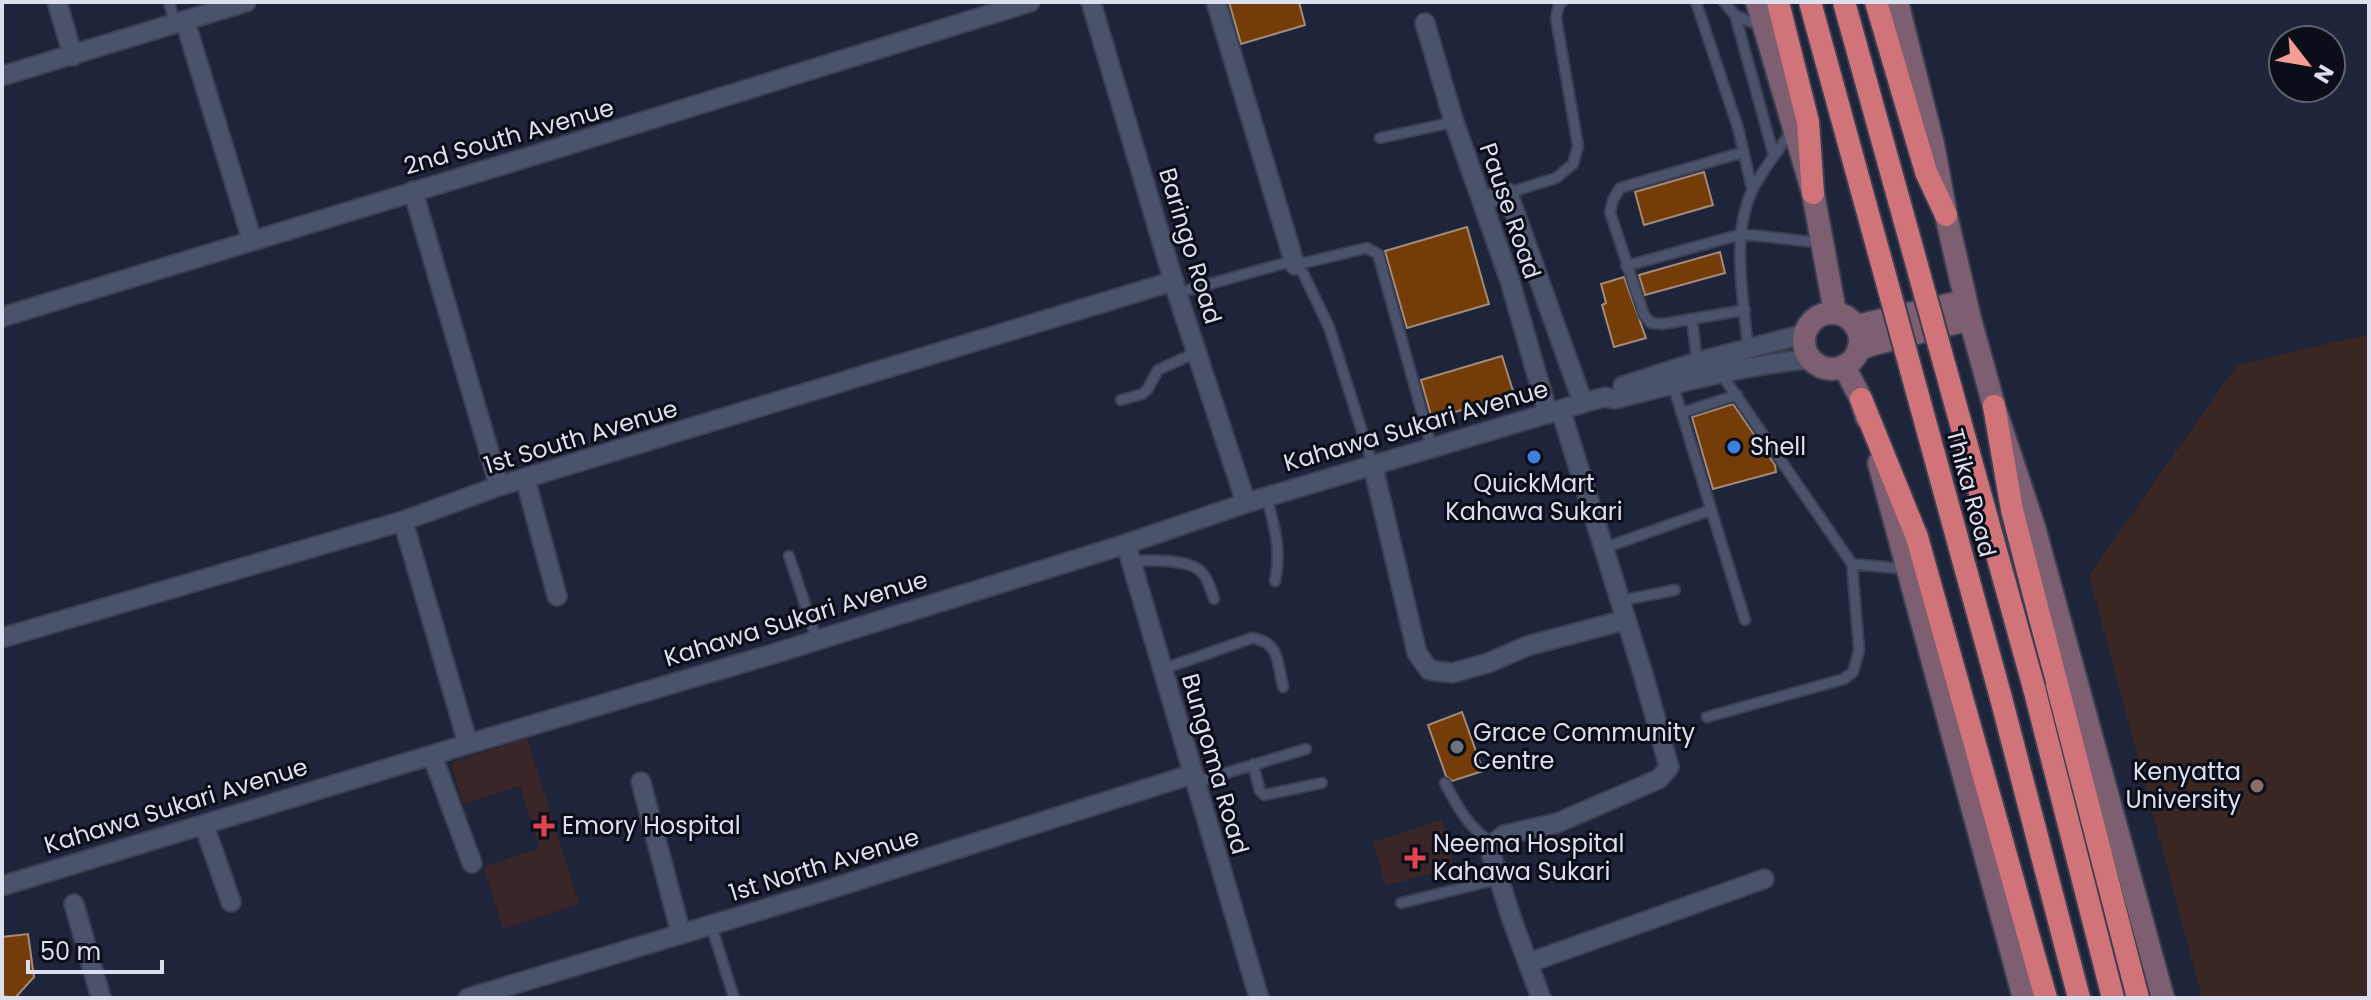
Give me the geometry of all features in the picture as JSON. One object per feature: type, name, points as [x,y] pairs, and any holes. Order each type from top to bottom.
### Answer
[{"type":"highway","points":[[1778,2],[1808,122],[1813,193]]},
{"type":"highway","name":"Thika Road","points":[[1810,2],[2001,698],[2079,998]]},
{"type":"highway","name":"Thika Road","points":[[1844,2],[2034,688],[2113,998]]},
{"type":"highway","points":[[1876,2],[1926,172],[1946,215]]},
{"type":"highway","points":[[1861,399],[1917,537],[2046,998]]},
{"type":"highway","points":[[1994,406],[2012,510],[2138,998]]},
{"type":"main road","points":[[1757,2],[1813,193],[1835,312]]},
{"type":"main road","name":"Thika Road","points":[[1897,2],[1933,144],[1968,310],[1994,406],[2034,527],[2163,998]]},
{"type":"main road","points":[[1857,326],[1968,310]]},
{"type":"main road","points":[[1968,310],[1870,345],[1851,358],[1832,369],[1824,368],[1810,359],[1805,350],[1804,334],[1814,320],[1825,314],[1835,312],[1849,317],[1857,326],[1860,334],[1851,358],[1861,399],[2024,998]]},
{"type":"street","points":[[57,2],[73,56]]},
{"type":"street","points":[[2,76],[246,2]]},
{"type":"street","name":"2nd South Avenue","points":[[2,317],[732,97],[1030,2]]},
{"type":"street","name":"Baringo Road","points":[[1091,2],[1176,287],[1246,503]]},
{"type":"street","points":[[1216,2],[1295,265]]},
{"type":"street","points":[[180,22],[252,240]]},
{"type":"street","name":"Pause Road","points":[[1425,23],[1454,122],[1604,548],[1669,767],[1659,779],[1557,823],[1504,835],[1493,844]]},
{"type":"street","points":[[413,191],[499,486]]},
{"type":"street","points":[[1482,201],[1508,193],[1583,403]]},
{"type":"street","name":"1st South Avenue","points":[[2,638],[403,521],[525,478],[1176,287]]},
{"type":"street","name":"Kahawa Sukari Avenue","points":[[1605,397],[1609,390],[1697,362],[1804,334]]},
{"type":"street","name":"Kahawa Sukari Avenue","points":[[2,886],[468,744],[1129,552],[1246,503],[1583,403],[1605,397],[1614,399],[1771,362],[1810,359]]},
{"type":"street","points":[[1373,466],[1417,653],[1429,670],[1452,673],[1488,663],[1527,646],[1625,620]]},
{"type":"street","points":[[525,478],[557,596]]},
{"type":"street","points":[[403,521],[468,744]]},
{"type":"street","name":"Bungoma Road","points":[[1129,552],[1259,998]]},
{"type":"street","points":[[432,755],[472,863]]},
{"type":"street","name":"1st North Avenue","points":[[468,998],[1194,778]]},
{"type":"street","points":[[641,782],[681,934]]},
{"type":"street","points":[[204,825],[231,902]]},
{"type":"street","points":[[1493,844],[1492,857],[1541,998]]},
{"type":"street","points":[[1528,963],[1764,879]]},
{"type":"street","points":[[74,904],[101,998]]},
{"type":"lane","points":[[169,2],[180,22]]},
{"type":"lane","points":[[1508,193],[1556,178],[1573,164],[1576,155],[1578,146],[1556,18],[1562,2]]},
{"type":"lane","points":[[1696,2],[1738,128],[1752,189]]},
{"type":"lane","points":[[1724,2],[1735,15],[1764,29]]},
{"type":"lane","points":[[1735,15],[1774,156]]},
{"type":"lane","points":[[1380,138],[1454,122]]},
{"type":"lane","points":[[1748,349],[1740,260],[1743,216],[1752,189],[1793,129]]},
{"type":"lane","points":[[1744,152],[1620,188],[1610,212],[1644,315],[1651,323],[1662,324],[1745,310]]},
{"type":"lane","points":[[1626,266],[1742,234],[1822,243]]},
{"type":"lane","points":[[1176,287],[1367,248],[1378,254],[1432,449]]},
{"type":"lane","points":[[1295,265],[1303,273],[1329,327],[1373,466]]},
{"type":"lane","points":[[1692,319],[1697,362]]},
{"type":"lane","points":[[1121,400],[1142,394],[1158,370],[1197,352]]},
{"type":"lane","points":[[1707,717],[1844,679],[1853,672],[1859,650],[1852,564],[1720,372]]},
{"type":"lane","points":[[1673,385],[1745,620]]},
{"type":"lane","points":[[1681,413],[1737,395]]},
{"type":"lane","points":[[1267,497],[1279,547],[1275,581]]},
{"type":"lane","points":[[1604,548],[1711,510]]},
{"type":"lane","points":[[1129,552],[1198,568],[1214,599]]},
{"type":"lane","points":[[789,556],[817,641]]},
{"type":"lane","points":[[1852,564],[1908,569]]},
{"type":"lane","points":[[1619,601],[1675,590]]},
{"type":"lane","points":[[1163,669],[1252,638],[1264,640],[1272,646],[1283,687]]},
{"type":"lane","points":[[1194,778],[1306,749]]},
{"type":"lane","points":[[1253,764],[1260,791],[1264,795],[1322,783]]},
{"type":"lane","points":[[1445,783],[1470,827],[1493,844]]},
{"type":"lane","points":[[1401,903],[1499,879]]},
{"type":"lane","points":[[711,925],[734,998]]},
{"type":"shaded area","name":"Kenyatta University","points":[[2369,334],[2369,998],[2202,998],[2089,575],[2237,365]]},
{"type":"shaded area","name":"Emory Hospital","points":[[527,738],[579,904],[503,929],[484,867],[539,848],[520,786],[463,804],[451,763]]},
{"type":"shaded area","name":"Neema Hospital Kahawa Sukari","points":[[1442,819],[1454,867],[1386,886],[1373,842]]},
{"type":"building","points":[[1229,2],[1299,2],[1305,25],[1241,44]]},
{"type":"building","points":[[1704,172],[1713,205],[1644,225],[1635,192]]},
{"type":"building","points":[[1467,227],[1489,304],[1407,328],[1385,251]]},
{"type":"building","points":[[1720,252],[1725,273],[1645,295],[1639,275]]},
{"type":"building","points":[[1624,277],[1646,338],[1614,347],[1602,305],[1606,303],[1601,284]]},
{"type":"building","points":[[1502,356],[1514,394],[1432,419],[1421,380]]},
{"type":"building","points":[[1733,404],[1775,465],[1776,472],[1713,489],[1692,417]]},
{"type":"building","name":"Grace Community Centre","points":[[1462,712],[1483,771],[1452,781],[1446,776],[1428,725]]},
{"type":"building","points":[[28,934],[34,977],[15,998],[2,996],[2,937]]},
{"type":"place","name":"Shell","points":[[1734,447]]},
{"type":"place","name":"QuickMart Kahawa Sukari","points":[[1534,457]]},
{"type":"place","name":"Grace Community Centre","points":[[1457,747]]},
{"type":"place","name":"Kenyatta University","points":[[2257,786]]},
{"type":"place","name":"Emory Hospital","points":[[544,826]]},
{"type":"place","name":"Neema Hospital Kahawa Sukari","points":[[1415,858]]}]
